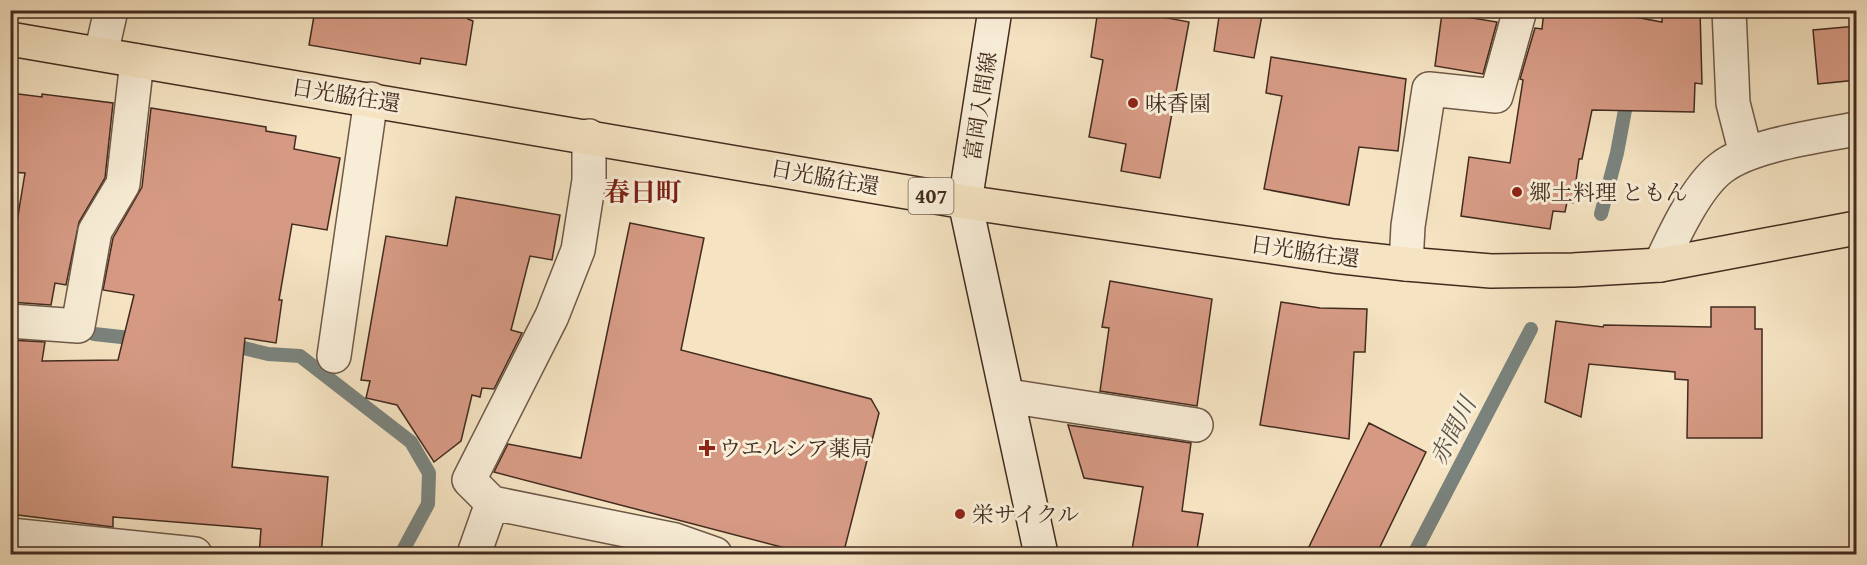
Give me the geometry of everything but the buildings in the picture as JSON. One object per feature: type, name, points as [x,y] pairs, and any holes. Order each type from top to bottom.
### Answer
[{"type":"highway","name":"日光脇往還","points":[[10,39],[965,202],[1334,256],[1406,264],[1491,271],[1573,270],[1660,265],[1857,228]]},
{"type":"street","points":[[101,54],[111,10]]},
{"type":"street","name":"富岡入間線","points":[[965,202],[995,10]]},
{"type":"street","points":[[1406,264],[1408,226],[1429,89],[1496,96],[1520,10]]},
{"type":"street","points":[[1729,10],[1732,103],[1746,154]]},
{"type":"street","points":[[10,321],[78,326],[95,231],[123,184],[137,61]]},
{"type":"street","points":[[334,356],[371,99]]},
{"type":"street","points":[[1660,265],[1684,214],[1720,169],[1746,154],[1857,129]]},
{"type":"street","points":[[589,136],[589,180],[578,250],[552,316],[469,480],[492,503],[675,540],[715,555]]},
{"type":"street","points":[[965,202],[1041,555]]},
{"type":"street","points":[[1008,396],[1196,425]]},
{"type":"street","points":[[474,555],[492,503]]},
{"type":"street","points":[[10,535],[195,555]]},
{"type":"waterway","name":"赤間川","points":[[1601,214],[1617,153],[1628,94]]},
{"type":"waterway","name":"赤間川","points":[[1414,554],[1531,329]]},
{"type":"waterway","points":[[94,334],[140,339]]},
{"type":"waterway","points":[[227,344],[268,354],[300,356],[411,442],[429,473],[428,504],[401,554]]},
{"type":"place","name":"味香園","points":[[1133,103]]},
{"type":"place","name":"郷土料理 ともん","points":[[1517,192]]},
{"type":"place","name":"ウエルシア薬局","points":[[707,448]]},
{"type":"place","name":"栄サイクル","points":[[960,514]]},
{"type":"district","name":"春日町","points":[[643,192]]}]
